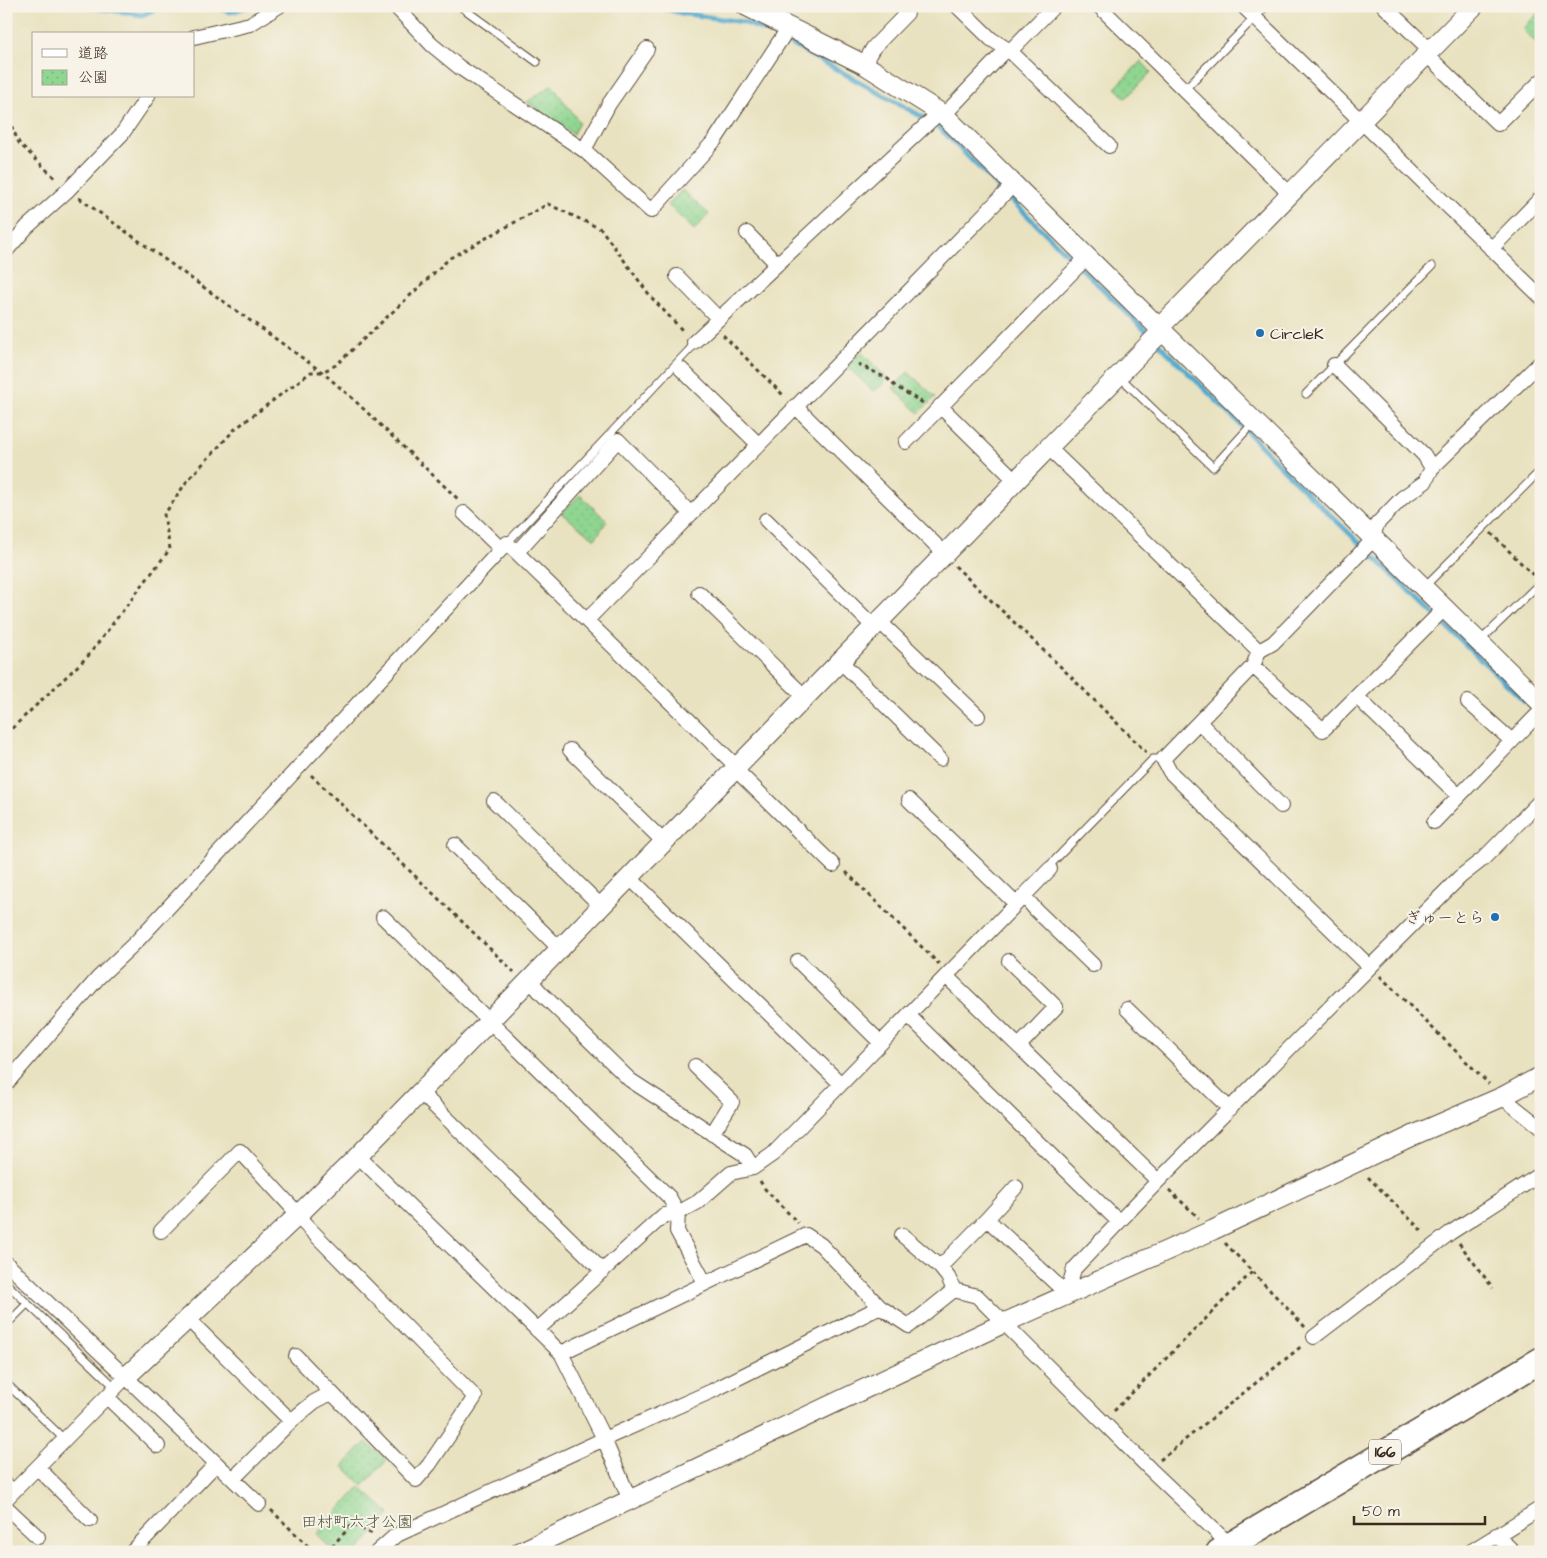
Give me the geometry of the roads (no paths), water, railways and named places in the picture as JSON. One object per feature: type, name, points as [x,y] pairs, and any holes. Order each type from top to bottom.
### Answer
[{"type":"highway","name":"166","points":[[1232,1550],[1541,1360]]},
{"type":"street","points":[[195,37],[250,24],[261,19],[279,6]]},
{"type":"street","points":[[395,6],[432,45],[459,67],[584,150],[651,211],[716,140],[788,30]]},
{"type":"street","points":[[746,6],[788,30],[863,65],[936,117],[1007,190],[1157,335],[1368,545],[1424,588],[1443,609],[1480,642],[1539,711],[1434,822]]},
{"type":"street","points":[[957,6],[991,39],[1009,50],[1110,146]]},
{"type":"street","points":[[694,342],[1054,6]]},
{"type":"street","points":[[1099,6],[1290,194]]},
{"type":"street","points":[[1243,6],[1541,297]]},
{"type":"street","points":[[1384,6],[1498,124],[1541,81]]},
{"type":"street","points":[[11,1495],[116,1388],[358,1156],[1049,448],[1360,121],[1474,6]]},
{"type":"street","points":[[863,65],[873,48],[907,13]]},
{"type":"street","points":[[584,150],[609,104],[647,49]]},
{"type":"street","points":[[6,251],[122,134],[147,98]]},
{"type":"street","points":[[587,620],[1007,190]]},
{"type":"street","points":[[1490,249],[1541,198]]},
{"type":"street","points":[[747,233],[776,264]]},
{"type":"street","points":[[906,442],[1081,263]]},
{"type":"street","points":[[677,276],[715,321]]},
{"type":"street","points":[[1370,967],[1158,759],[1199,722],[1253,666],[1259,651],[1273,643],[1368,545],[1377,524],[1402,498],[1425,482],[1432,468],[1541,362]]},
{"type":"street","points":[[1334,365],[1424,455],[1432,468]]},
{"type":"street","points":[[681,369],[758,444]]},
{"type":"street","points":[[795,406],[944,555]]},
{"type":"street","points":[[936,410],[1016,481]]},
{"type":"street","points":[[6,1084],[98,978],[137,941],[508,548],[618,440],[691,514]]},
{"type":"street","points":[[1049,448],[1259,651]]},
{"type":"street","points":[[464,513],[508,548],[587,620],[833,865]]},
{"type":"street","points":[[766,520],[978,716]]},
{"type":"street","points":[[699,593],[805,697]]},
{"type":"street","points":[[1253,666],[1323,730],[1443,609]]},
{"type":"street","points":[[840,661],[940,759]]},
{"type":"street","points":[[1357,697],[1459,796]]},
{"type":"street","points":[[1468,702],[1512,741]]},
{"type":"street","points":[[1199,722],[1282,806]]},
{"type":"street","points":[[570,750],[664,842]]},
{"type":"street","points":[[909,800],[1020,900],[1036,910],[1093,966]]},
{"type":"street","points":[[1067,1294],[1074,1269],[1158,1181],[1460,877],[1483,859],[1541,800]]},
{"type":"street","points":[[494,801],[602,907]]},
{"type":"street","points":[[455,845],[560,950]]},
{"type":"street","points":[[537,1330],[664,1215],[678,1213],[698,1202],[731,1172],[753,1168],[773,1154],[1050,869]]},
{"type":"street","points":[[630,878],[841,1084]]},
{"type":"street","points":[[383,917],[488,1022],[669,1197],[678,1213],[677,1231],[705,1283]]},
{"type":"street","points":[[798,961],[881,1044]]},
{"type":"street","points":[[1009,961],[1056,1007],[1019,1046]]},
{"type":"street","points":[[947,975],[1158,1181]]},
{"type":"street","points":[[530,980],[630,1080],[745,1155],[753,1168]]},
{"type":"street","points":[[1127,1009],[1230,1109]]},
{"type":"street","points":[[908,1016],[1120,1222]]},
{"type":"street","points":[[695,1066],[732,1102],[712,1134]]},
{"type":"street","points":[[520,1552],[1004,1323],[1213,1230],[1502,1096],[1541,1076]]},
{"type":"street","points":[[420,1092],[603,1271]]},
{"type":"street","points":[[1502,1096],[1541,1128]]},
{"type":"street","points":[[161,1231],[240,1151],[298,1215],[475,1397],[429,1465],[416,1480],[296,1356]]},
{"type":"street","points":[[358,1156],[561,1353],[604,1439],[630,1500]]},
{"type":"street","points":[[1314,1337],[1450,1233],[1541,1174]]},
{"type":"street","points":[[940,1267],[1016,1187]]},
{"type":"street","points":[[987,1219],[1067,1294]]},
{"type":"street","points":[[561,1353],[806,1235],[821,1245],[880,1306],[909,1326],[954,1290]]},
{"type":"street","points":[[902,1235],[940,1267],[948,1276],[954,1290]]},
{"type":"street","points":[[6,1263],[116,1388],[158,1446]]},
{"type":"street","points":[[954,1290],[976,1296],[1232,1550]]},
{"type":"street","points":[[381,1548],[395,1536],[712,1391],[880,1306]]},
{"type":"street","points":[[188,1319],[292,1421]]},
{"type":"street","points":[[116,1388],[216,1464],[259,1504]]},
{"type":"street","points":[[233,1478],[292,1421],[314,1402],[331,1393]]},
{"type":"street","points":[[132,1552],[216,1464]]},
{"type":"street","points":[[38,1468],[90,1520]]},
{"type":"street","points":[[6,1507],[38,1537]]},
{"type":"street","points":[[1470,1552],[1541,1508]]},
{"type":"street","points":[[1496,1535],[1514,1552]]},
{"type":"lane","points":[[460,6],[537,62]]},
{"type":"lane","points":[[1184,90],[1266,6]]},
{"type":"lane","points":[[1306,394],[1432,266]]},
{"type":"lane","points":[[508,548],[691,348],[694,342]]},
{"type":"lane","points":[[1118,376],[1213,467],[1249,428]]},
{"type":"lane","points":[[1424,588],[1541,470]]},
{"type":"lane","points":[[1480,642],[1541,582]]},
{"type":"lane","points":[[1050,869],[1049,866],[1158,759]]},
{"type":"lane","points":[[6,1283],[116,1388]]},
{"type":"lane","points":[[6,1325],[27,1304]]},
{"type":"lane","points":[[6,1382],[65,1440]]},
{"type":"lane","points":[[6,1480],[11,1495]]},
{"type":"waterway","points":[[85,6],[142,15],[163,6]]},
{"type":"waterway","points":[[212,6],[230,12],[250,6]]},
{"type":"waterway","points":[[656,6],[681,13],[743,22],[773,34],[937,125],[1151,336]]},
{"type":"waterway","points":[[1157,342],[1298,484],[1537,713]]},
{"type":"place","name":"CircleK","points":[[1260,333]]},
{"type":"place","name":"ぎゅーとら","points":[[1495,917]]},
{"type":"park label","name":"田村町六才公園","points":[[357,1521]]}]
